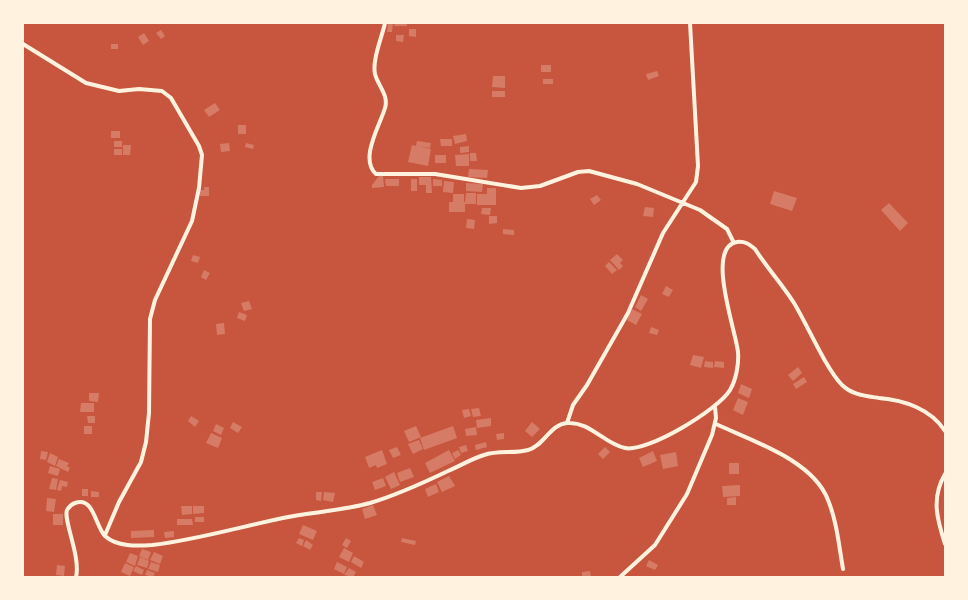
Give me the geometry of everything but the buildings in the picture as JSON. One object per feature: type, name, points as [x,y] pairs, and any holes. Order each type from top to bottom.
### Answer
[{"type":"street","points":[[385,23],[376,56],[375,73],[386,100],[384,111],[372,141],[370,162],[376,174],[435,174],[508,187],[531,188],[578,172],[589,171],[637,184],[700,210],[727,229],[734,242]]},
{"type":"street","points":[[567,423],[573,406],[587,385],[628,313],[663,233],[696,182],[698,175],[690,23]]},
{"type":"street","points":[[23,44],[86,83],[119,91],[139,89],[162,91],[171,98],[199,146],[202,156],[199,188],[192,221],[155,300],[150,319],[149,413],[142,455],[105,535]]},
{"type":"street","points":[[76,577],[78,570],[75,547],[67,521],[67,512],[69,507],[80,502],[89,506],[99,528],[112,541],[139,546],[173,543],[279,519],[360,505],[422,483],[487,454],[532,450],[559,425],[567,423],[580,424],[615,445],[627,449],[643,448],[657,443],[715,407],[730,391],[736,372],[738,353],[723,273],[724,254],[729,245],[734,242],[747,243],[755,249],[794,302],[827,362],[842,385],[855,393],[866,397],[880,398],[915,406],[938,421],[945,431]]},
{"type":"street","points":[[620,577],[655,545],[687,494],[716,424],[715,407]]},
{"type":"street","points":[[716,424],[800,465],[816,482],[828,499],[837,530],[843,569]]},
{"type":"street","points":[[945,474],[936,495],[936,511],[945,544]]}]
